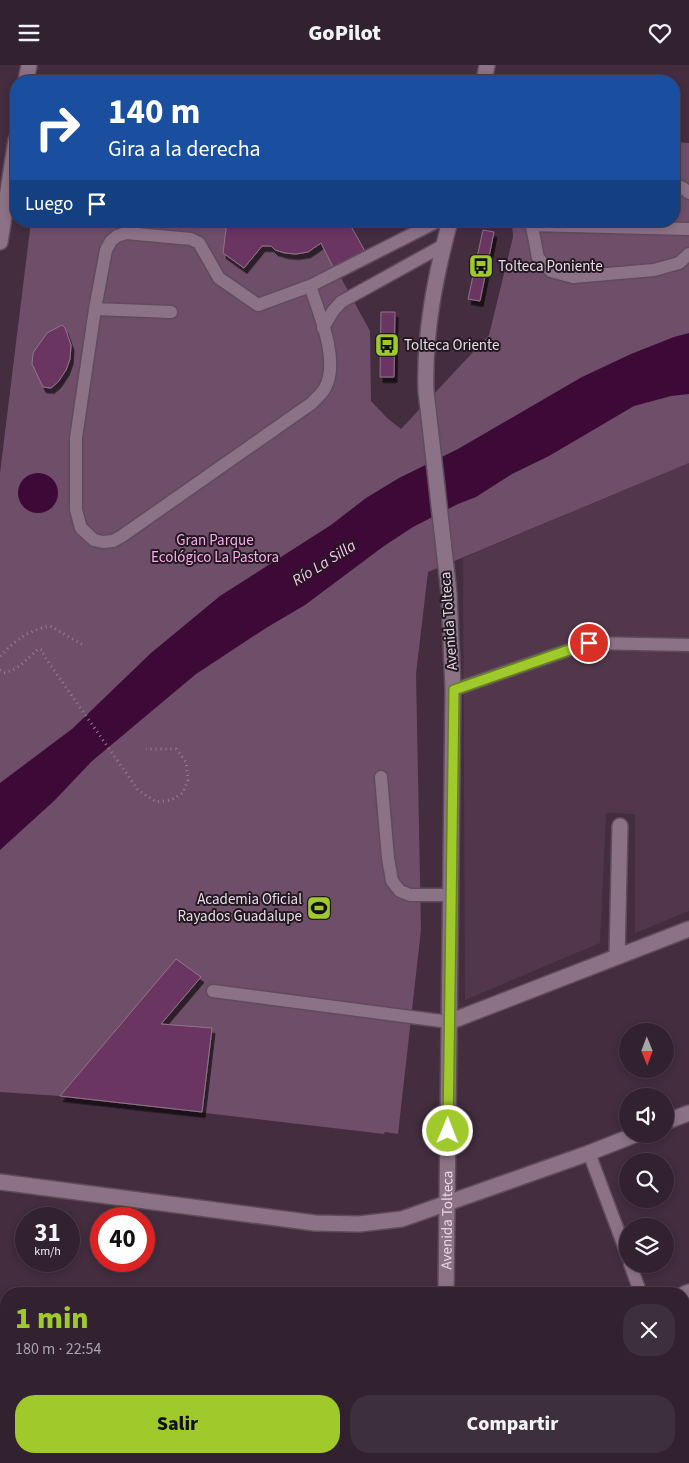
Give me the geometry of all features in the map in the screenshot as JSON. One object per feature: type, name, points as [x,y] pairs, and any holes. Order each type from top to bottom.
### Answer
[{"type":"street","points":[[0,242],[10,148]]},
{"type":"street","name":"Avenida Tolteca","points":[[446,1287],[454,690],[448,593],[426,391],[426,341],[435,283],[448,227]]},
{"type":"street","points":[[617,957],[620,826]]},
{"type":"street","points":[[449,1021],[689,929]]},
{"type":"street","points":[[674,1119],[689,1113]]},
{"type":"street","points":[[0,1182],[315,1223],[360,1224],[402,1219],[619,1141]]},
{"type":"lane","points":[[310,286],[328,345],[330,365],[329,379],[325,389],[312,403],[142,523],[113,541],[103,542],[94,540],[87,535],[81,528],[76,510],[76,438],[95,309],[106,250],[111,241],[117,236],[126,233],[191,239],[199,243],[219,278],[258,305],[310,286],[426,227]]},
{"type":"lane","points":[[532,227],[538,258],[551,271],[573,277],[654,270],[680,263],[689,254]]},
{"type":"lane","points":[[636,227],[689,229]]},
{"type":"lane","points":[[323,328],[341,302],[444,245]]},
{"type":"lane","points":[[95,309],[171,312]]},
{"type":"lane","points":[[454,690],[589,643],[689,645]]},
{"type":"lane","points":[[381,777],[388,858],[392,881],[400,891],[410,895],[451,895]]},
{"type":"lane","points":[[213,991],[449,1021]]},
{"type":"lane","points":[[589,1153],[619,1233]]},
{"type":"lane","points":[[633,1273],[638,1287]]},
{"type":"path","points":[[0,656],[32,630],[50,625],[83,645]]},
{"type":"path","points":[[0,670],[4,673],[13,670],[38,649],[42,650],[44,656],[138,790],[156,801],[171,800],[183,793],[188,780],[186,762],[176,749],[146,749]]},
{"type":"shaded area","points":[[689,463],[689,911],[635,933],[635,814],[606,813],[600,943],[465,1000],[463,558]]},
{"type":"green space","name":"Gran Parque Ecológico La Pastora","points":[[680,142],[689,143],[689,463],[428,572],[416,674],[421,930],[398,1134],[385,1132],[384,1134],[60,1096],[0,1092],[0,473],[30,227],[305,227],[321,243],[328,254],[370,331],[371,401],[387,418],[401,429],[489,335],[513,237],[512,227],[680,227]]},
{"type":"water","name":"Río La Silla","points":[[689,333],[689,394],[671,396],[634,406],[549,456],[512,474],[476,497],[413,527],[384,546],[305,605],[196,674],[91,762],[55,800],[0,850],[0,783],[72,729],[151,653],[220,596],[331,525],[366,498],[399,478],[458,449],[582,377],[631,354]]},
{"type":"water","points":[[34,473],[42,473],[49,476],[55,482],[58,493],[55,504],[49,510],[42,513],[34,513],[27,510],[21,504],[18,497],[18,489],[21,482],[27,476]]},
{"type":"building","points":[[226,227],[351,227],[366,253],[334,269],[321,243],[308,252],[296,254],[275,250],[271,246],[262,246],[244,268],[223,253]]},
{"type":"building","name":"Tolteca Poniente","points":[[483,230],[494,232],[480,301],[468,299]]},
{"type":"building","name":"Tolteca Oriente","points":[[381,312],[395,312],[394,377],[380,377]]},
{"type":"building","points":[[62,325],[65,328],[71,345],[70,359],[66,370],[58,382],[51,388],[43,387],[32,364],[33,353],[47,333]]},
{"type":"building","points":[[176,959],[201,977],[161,1024],[212,1028],[202,1112],[60,1096]]},
{"type":"place","name":"Tolteca Poniente","points":[[481,266]]},
{"type":"place","name":"Tolteca Oriente","points":[[387,345]]},
{"type":"place","name":"Academia Oficial Rayados Guadalupe","points":[[319,908]]},
{"type":"route","points":[[448,1131],[454,690],[589,643]]}]
